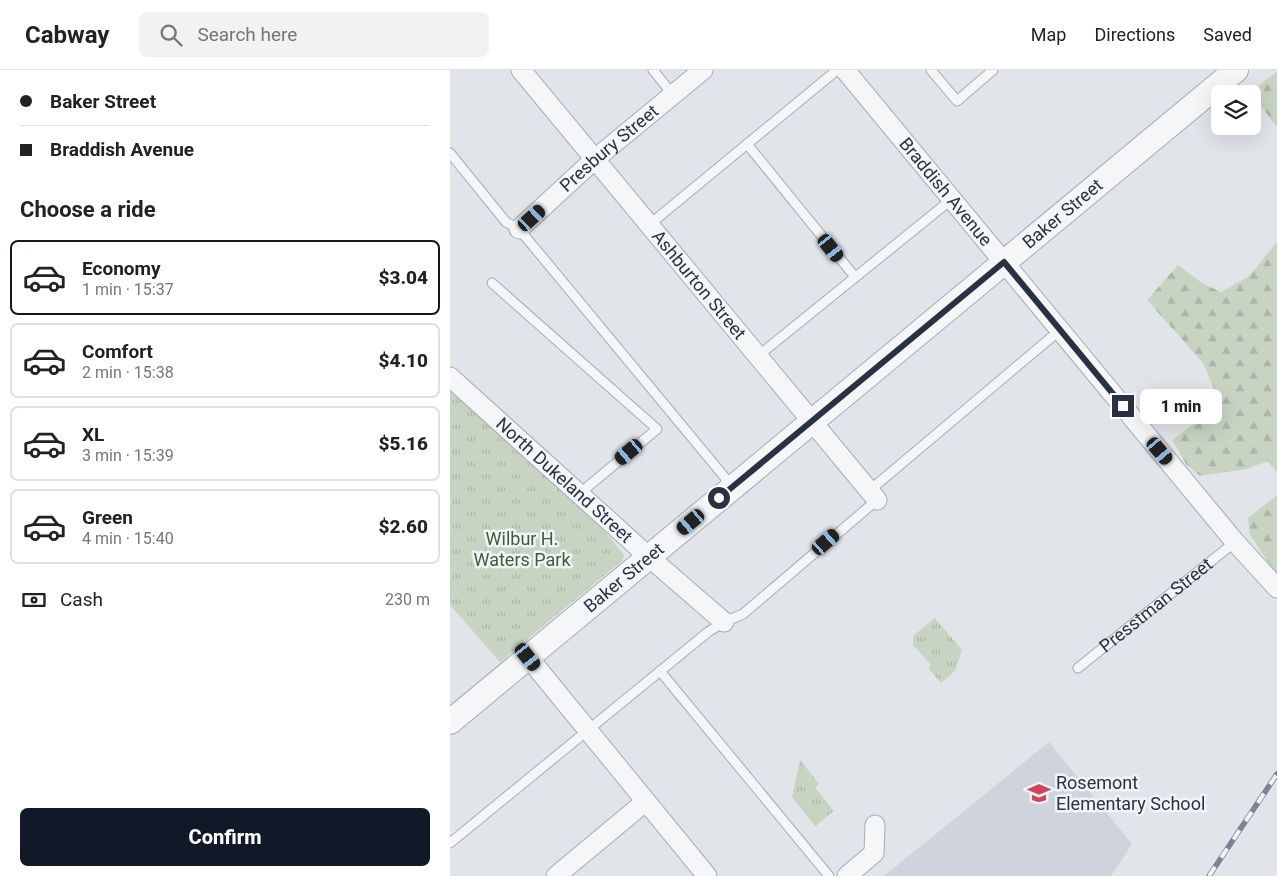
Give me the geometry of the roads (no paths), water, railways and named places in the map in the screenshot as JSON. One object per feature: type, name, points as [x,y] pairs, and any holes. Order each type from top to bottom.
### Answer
[{"type":"street","name":"Ashburton Street","points":[[521,70],[873,495]]},
{"type":"street","name":"Presbury Street","points":[[519,229],[595,160],[702,70]]},
{"type":"street","name":"Braddish Avenue","points":[[845,70],[1235,542],[1277,588]]},
{"type":"street","name":"Baker Street","points":[[450,722],[1236,70]]},
{"type":"street","name":"North Dukeland Street","points":[[450,377],[649,557],[724,622]]},
{"type":"street","points":[[528,657],[705,875]]},
{"type":"street","points":[[556,876],[645,802]]},
{"type":"street","points":[[846,876],[874,853],[875,825]]},
{"type":"lane","points":[[653,70],[673,94]]},
{"type":"lane","points":[[649,225],[837,70]]},
{"type":"lane","points":[[931,70],[957,101],[993,70]]},
{"type":"lane","points":[[747,144],[855,277]]},
{"type":"lane","points":[[450,153],[506,222],[519,229],[733,487]]},
{"type":"lane","points":[[758,356],[952,199]]},
{"type":"lane","points":[[492,283],[656,429],[579,494]]},
{"type":"lane","points":[[450,843],[660,671],[724,622],[743,614],[873,495],[1060,330]]},
{"type":"lane","name":"Presstman Street","points":[[1078,668],[1235,542]]},
{"type":"lane","points":[[660,671],[830,876]]},
{"type":"railway","points":[[1209,876],[1277,774]]},
{"type":"place","name":"Rosemont Elementary School","points":[[1039,793]]},
{"type":"park label","name":"Wilbur H. Waters Park","points":[[522,549]]}]
